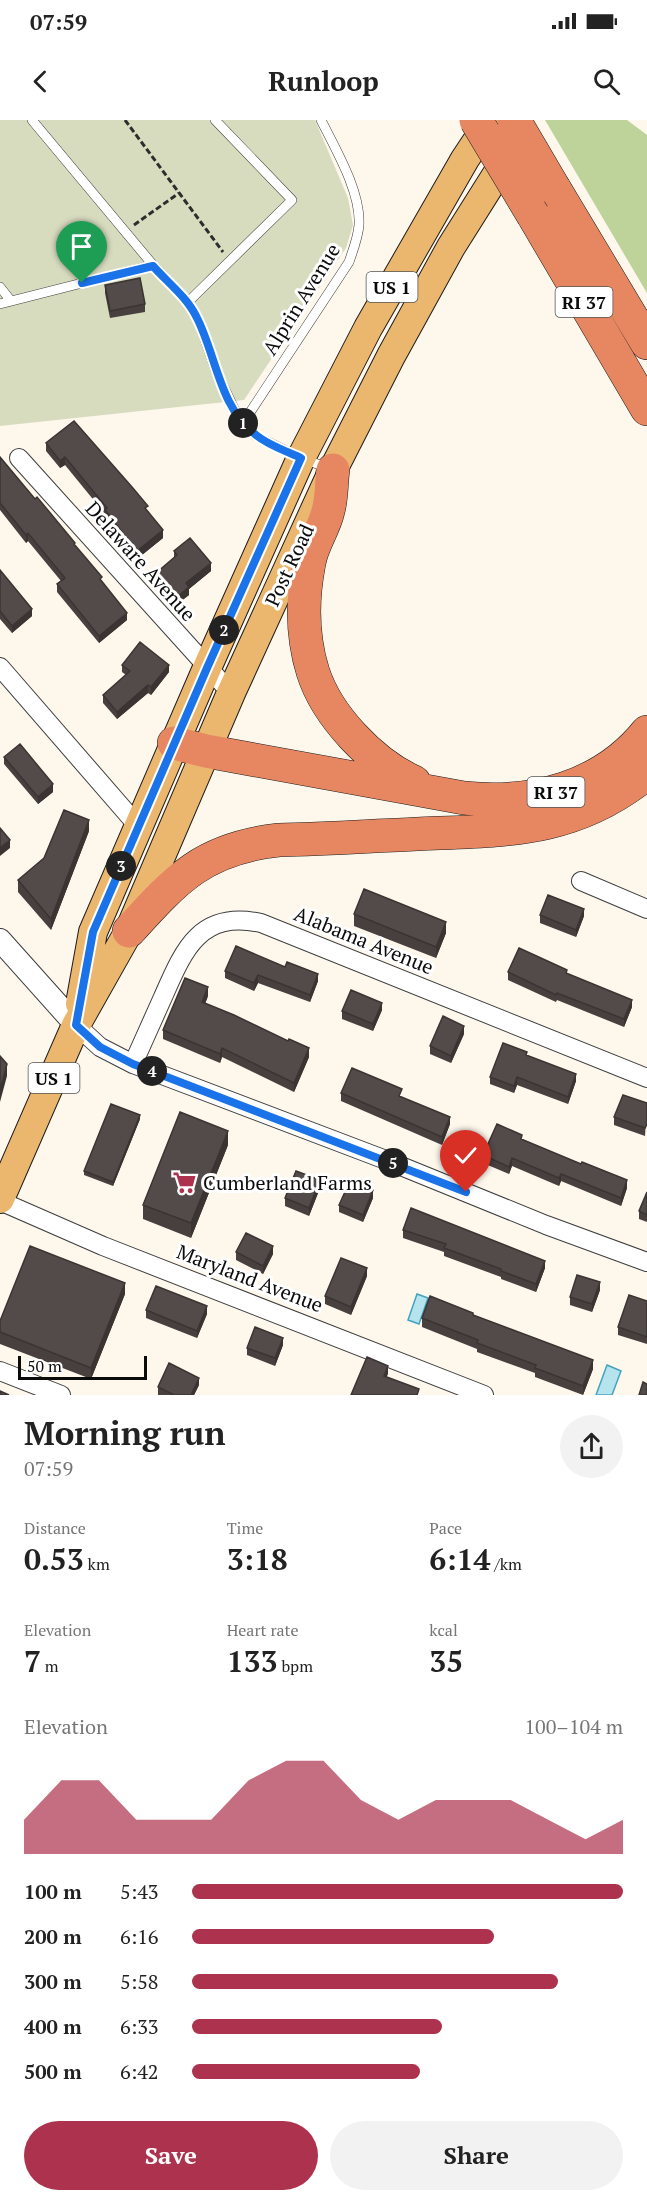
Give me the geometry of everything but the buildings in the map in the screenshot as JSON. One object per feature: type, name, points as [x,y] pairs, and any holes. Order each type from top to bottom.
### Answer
[{"type":"highway","name":"RI 37","points":[[476,120],[647,409]]},
{"type":"highway","points":[[513,120],[647,343]]},
{"type":"highway","points":[[333,470],[329,511],[309,560],[304,597],[306,635],[314,673],[322,692],[345,727],[374,756],[410,780],[446,794]]},
{"type":"highway","name":"RI 37","points":[[446,794],[498,801],[554,793],[602,772],[625,755],[647,732]]},
{"type":"highway","points":[[174,743],[206,751],[446,794]]},
{"type":"highway","points":[[129,931],[165,891],[182,876],[217,855],[248,844],[279,840],[505,830],[544,824],[588,811],[628,788],[647,773]]},
{"type":"main road","name":"Post Road","points":[[76,1025],[93,932],[301,458],[368,328],[465,159],[491,120]]},
{"type":"main road","name":"Post Road","points":[[0,1200],[76,1025],[129,931],[231,693],[333,470],[391,356],[451,248],[482,195],[532,120]]},
{"type":"street","name":"Delaware Avenue","points":[[19,458],[231,693]]},
{"type":"street","points":[[0,667],[138,826]]},
{"type":"street","points":[[581,881],[647,909]]},
{"type":"street","name":"Alabama Avenue","points":[[133,1064],[180,960],[192,942],[205,930],[220,923],[242,919],[261,923],[647,1078]]},
{"type":"street","points":[[0,940],[76,1025],[100,1047],[133,1064],[647,1262]]},
{"type":"street","name":"Maryland Avenue","points":[[0,1200],[104,1246],[484,1395]]},
{"type":"street","points":[[0,1371],[60,1395]]},
{"type":"lane","points":[[32,120],[153,266],[188,302],[198,319],[216,371],[239,419],[256,436],[301,458],[333,470]]},
{"type":"lane","points":[[188,302],[292,200],[215,120]]},
{"type":"lane","name":"Alprin Avenue","points":[[243,423],[349,262],[356,242],[359,223],[351,181],[321,120]]},
{"type":"lane","points":[[0,304],[153,266]]},
{"type":"lane","points":[[0,287],[11,301]]},
{"type":"path","points":[[125,120],[229,261]]},
{"type":"path","points":[[125,231],[179,193]]},
{"type":"green space","points":[[0,120],[315,120],[348,198],[353,225],[346,248],[244,400],[0,426]]},
{"type":"green space","points":[[545,120],[627,120],[647,135],[647,293]]},
{"type":"water","points":[[417,1294],[428,1298],[419,1324],[408,1320]]},
{"type":"water","points":[[607,1365],[621,1371],[612,1395],[596,1395]]},
{"type":"place","name":"Cumberland Farms","points":[[185,1182]]},
{"type":"route","points":[[82,283],[153,266],[188,302],[198,319],[216,371],[239,419],[256,436],[301,458],[93,932],[76,1025],[100,1047],[133,1064],[466,1192]]}]
